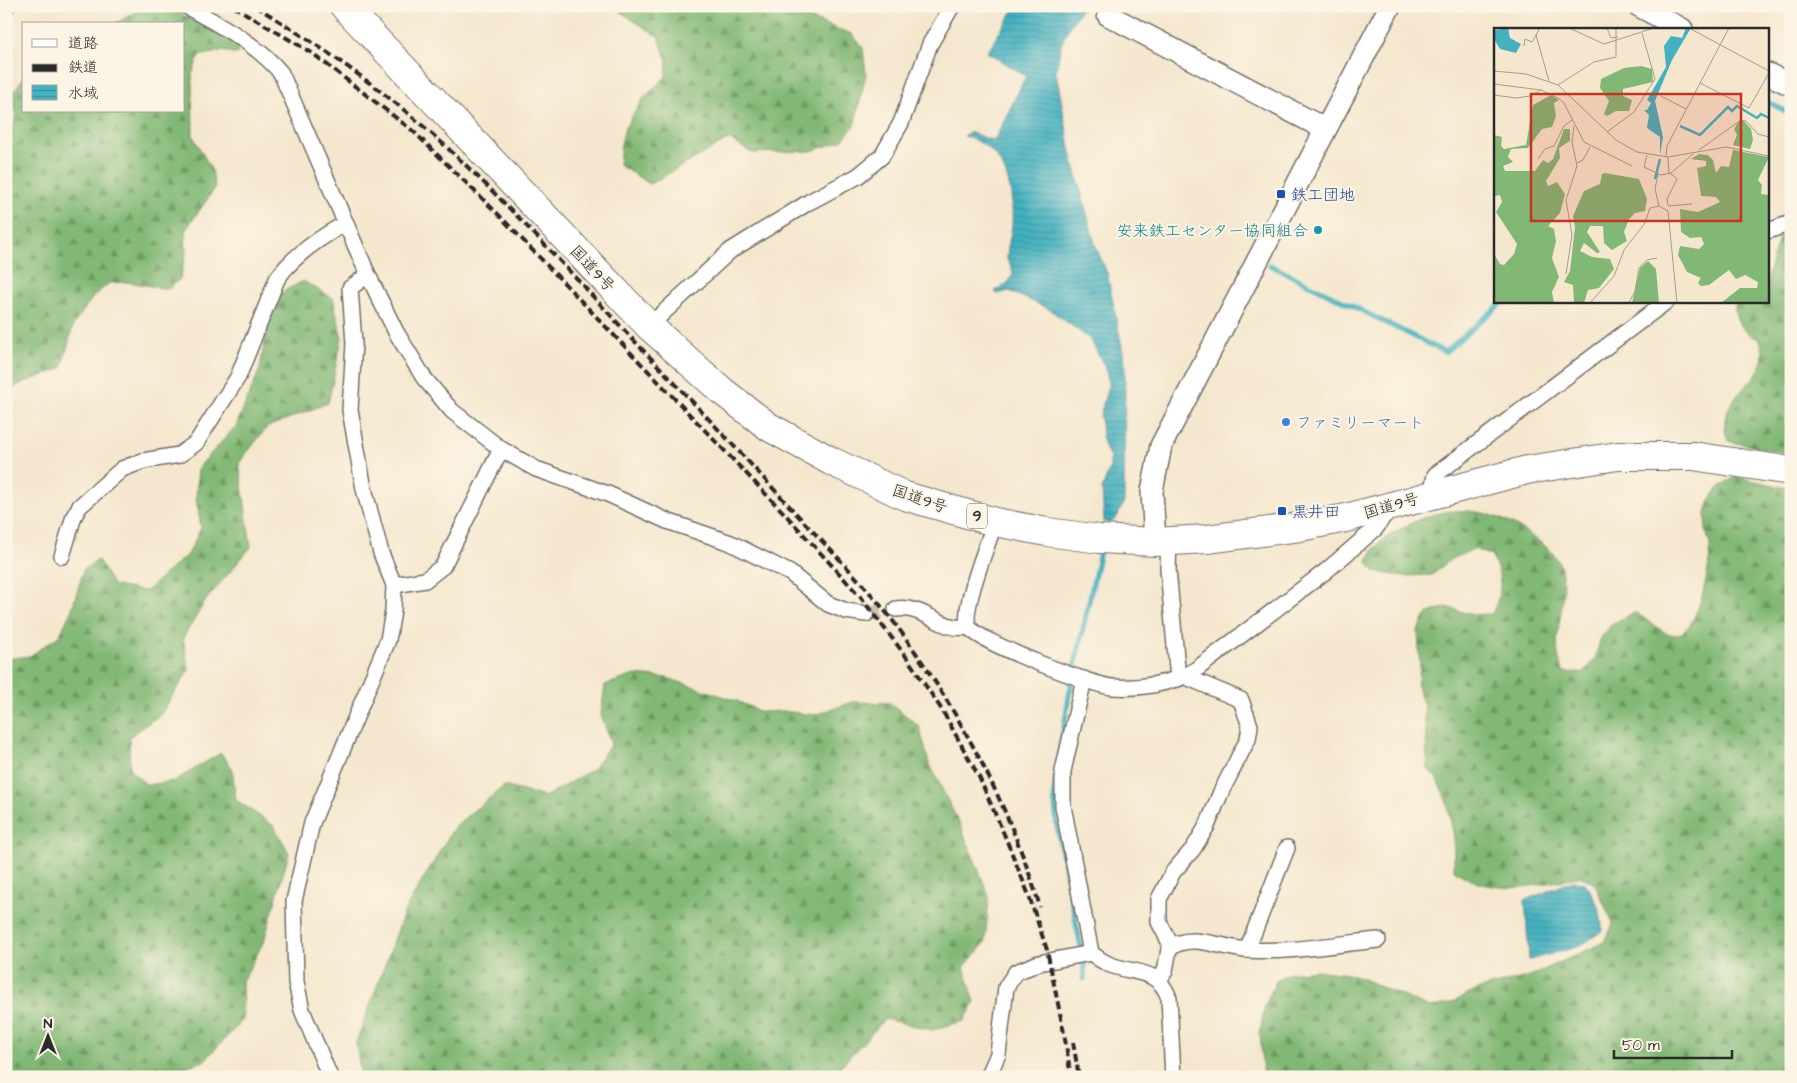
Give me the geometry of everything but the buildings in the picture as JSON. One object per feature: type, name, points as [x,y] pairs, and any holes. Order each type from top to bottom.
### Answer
[{"type":"highway","name":"国道9号","points":[[344,6],[649,326],[722,391],[769,427],[831,461],[905,496],[995,522],[1100,539],[1162,541],[1254,534],[1300,527],[1384,508],[1430,494],[1527,470],[1618,456],[1693,456],[1791,472]]},
{"type":"street","points":[[186,6],[227,29],[268,57],[281,73],[368,275],[396,332],[424,378],[452,412],[500,449],[536,469],[608,494],[667,521],[731,543],[790,573],[828,604],[846,611],[866,614]]},
{"type":"street","points":[[649,326],[730,252],[809,202],[858,176],[882,156],[901,123],[930,44],[952,6]]},
{"type":"street","points":[[1181,678],[1162,541],[1152,491],[1161,446],[1390,6]]},
{"type":"street","points":[[1639,6],[1680,28]]},
{"type":"street","points":[[1108,15],[1325,129]]},
{"type":"street","points":[[1770,75],[1791,85]]},
{"type":"street","points":[[62,556],[74,516],[80,506],[122,470],[144,461],[179,455],[196,443],[238,377],[277,279],[283,270],[325,235],[346,223]]},
{"type":"street","points":[[1770,230],[1791,223]]},
{"type":"street","points":[[330,1077],[308,1028],[298,991],[294,901],[312,823],[388,640],[393,611],[394,585],[381,553],[364,489],[350,410],[354,343],[350,288],[368,275]]},
{"type":"street","points":[[1430,494],[1435,475],[1666,302]]},
{"type":"street","points":[[394,585],[425,580],[443,566],[500,449]]},
{"type":"street","points":[[995,522],[970,596],[967,616],[969,627],[975,633],[1023,657],[1077,677],[1112,687],[1142,686],[1181,678],[1218,654],[1326,571],[1376,528],[1384,514],[1384,508]]},
{"type":"street","points":[[896,609],[908,607],[919,610],[950,627],[969,627]]},
{"type":"street","points":[[1077,677],[1063,771],[1063,806],[1091,953],[1107,964],[1150,975],[1159,980],[1169,998],[1173,1077]]},
{"type":"street","points":[[1172,947],[1159,922],[1159,899],[1173,872],[1193,849],[1207,826],[1221,792],[1248,739],[1250,726],[1240,700],[1181,678]]},
{"type":"street","points":[[1246,950],[1287,848]]},
{"type":"street","points":[[1159,980],[1165,971],[1169,949],[1183,942],[1193,941],[1246,950],[1291,950],[1378,940]]},
{"type":"street","points":[[988,1077],[998,1054],[1006,987],[1016,972],[1039,963],[1091,953]]},
{"type":"green space","points":[[167,6],[238,45],[237,54],[222,51],[199,56],[192,74],[193,136],[212,171],[215,188],[185,231],[186,253],[180,279],[168,289],[129,282],[109,283],[93,297],[73,325],[62,368],[17,385],[6,399],[6,153],[16,114],[13,92],[22,80],[22,112],[185,112],[185,22],[118,22],[142,9]]},
{"type":"green space","points":[[621,6],[787,6],[790,11],[852,34],[863,48],[866,74],[854,126],[841,141],[811,151],[752,153],[729,139],[650,184],[619,165],[621,144],[625,128],[644,98],[666,76],[667,62],[659,37],[621,12]]},
{"type":"green space","points":[[1791,230],[1791,454],[1728,441],[1725,424],[1727,411],[1734,399],[1760,368],[1763,355],[1760,339],[1744,330],[1737,320],[1735,314],[1736,302],[1770,302],[1770,268],[1781,232]]},
{"type":"green space","points":[[303,281],[333,298],[342,338],[328,403],[267,427],[239,463],[251,547],[206,600],[183,638],[189,670],[161,714],[129,737],[130,770],[147,785],[174,781],[221,753],[232,768],[236,800],[274,826],[289,853],[264,941],[242,982],[243,1020],[204,1061],[169,1072],[167,1077],[6,1077],[6,659],[30,656],[60,635],[72,609],[84,569],[98,560],[114,586],[146,591],[189,553],[201,528],[196,498],[198,468],[236,426],[260,369],[267,326],[277,295]]},
{"type":"green space","points":[[1737,477],[1791,489],[1791,1077],[1263,1077],[1260,1032],[1265,1006],[1276,981],[1289,973],[1317,970],[1354,975],[1430,1008],[1451,1003],[1479,989],[1530,976],[1605,942],[1613,924],[1595,884],[1581,876],[1532,886],[1500,887],[1469,879],[1454,870],[1454,837],[1447,802],[1437,779],[1428,769],[1424,706],[1417,686],[1420,669],[1418,631],[1427,614],[1446,607],[1473,615],[1492,614],[1500,591],[1498,570],[1491,555],[1474,549],[1451,559],[1432,575],[1404,576],[1375,572],[1367,561],[1380,542],[1416,521],[1449,511],[1482,513],[1514,525],[1530,535],[1552,553],[1560,566],[1563,587],[1557,637],[1559,661],[1564,672],[1583,673],[1595,659],[1601,638],[1612,624],[1629,615],[1636,613],[1669,635],[1681,633],[1690,625],[1703,594],[1708,571],[1710,548],[1706,529],[1706,512],[1712,497],[1722,485]]},
{"type":"green space","points":[[635,675],[667,678],[737,701],[761,712],[783,711],[814,715],[853,702],[890,703],[919,726],[929,763],[961,827],[989,896],[985,943],[964,967],[975,1002],[964,1021],[932,1030],[885,1019],[837,1070],[835,1077],[361,1077],[356,1043],[406,908],[455,826],[504,786],[545,797],[593,769],[611,744],[601,714],[605,685]]},
{"type":"water","points":[[1016,6],[1083,6],[1067,31],[1061,45],[1056,72],[1071,153],[1095,244],[1107,273],[1125,362],[1124,503],[1117,517],[1111,523],[1104,522],[1102,489],[1110,467],[1110,457],[1103,444],[1100,416],[1109,382],[1105,368],[1091,340],[1060,317],[1047,308],[1009,291],[997,294],[995,291],[1007,284],[1013,274],[1007,257],[1012,226],[1009,184],[998,159],[990,149],[978,141],[964,136],[969,132],[994,141],[1026,76],[987,52]]},
{"type":"water","points":[[1573,881],[1584,882],[1592,893],[1600,912],[1602,931],[1580,946],[1529,960],[1525,900]]},
{"type":"waterway","points":[[1770,103],[1791,114]]},
{"type":"waterway","points":[[1270,265],[1445,352],[1503,302]]},
{"type":"waterway","points":[[1058,761],[1072,679],[1101,547]]},
{"type":"waterway","points":[[1056,775],[1054,792],[1057,827],[1084,963],[1084,979]]},
{"type":"tunnel","points":[[866,614],[896,609]]},
{"type":"railway","points":[[233,6],[312,53],[413,131],[497,213],[784,513],[858,594],[905,655],[942,710],[979,777],[1028,893],[1047,950],[1071,1077]]},
{"type":"railway","points":[[255,6],[308,39],[359,75],[408,113],[455,155],[550,250],[869,591],[926,667],[965,732],[1000,800],[1015,835],[1040,907]]},
{"type":"railway","points":[[1073,1042],[1079,1077]]},
{"type":"place","name":"鉄工団地","points":[[1281,194]]},
{"type":"place","name":"安来鉄工センター協同組合","points":[[1318,230]]},
{"type":"place","name":"ファミリーマート","points":[[1286,422]]},
{"type":"place","name":"黒井田","points":[[1282,511]]}]
